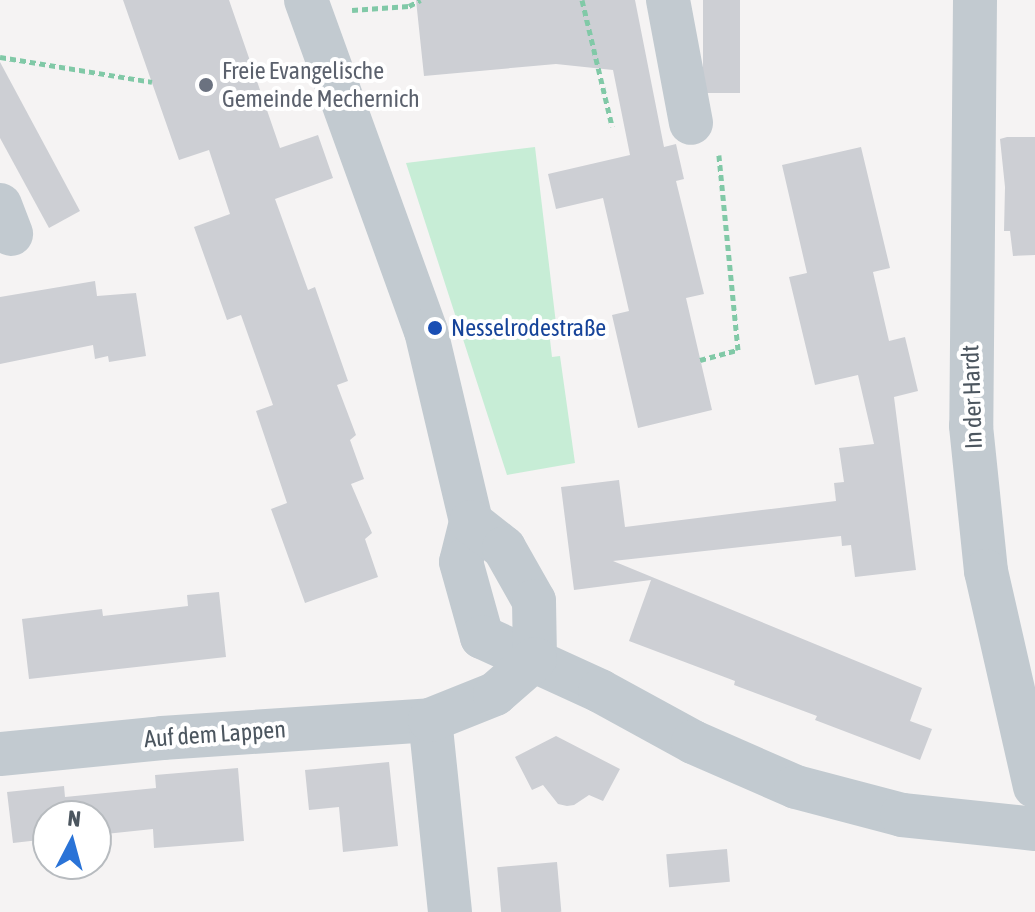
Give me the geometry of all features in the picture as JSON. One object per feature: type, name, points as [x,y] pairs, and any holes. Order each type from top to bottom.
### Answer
[{"type":"street","points":[[668,0],[705,137]]},
{"type":"street","name":"In der Hardt","points":[[975,0],[971,426],[986,571],[1035,787]]},
{"type":"street","points":[[309,8],[426,331],[471,522],[461,562],[482,637],[535,659],[693,742],[796,787],[902,815],[1035,829]]},
{"type":"street","name":"Auf dem Lappen","points":[[0,754],[162,738],[430,720],[495,694],[535,659]]},
{"type":"street","points":[[430,720],[450,912]]},
{"type":"path","points":[[309,8],[409,6],[421,0]]},
{"type":"path","points":[[582,0],[612,126]]},
{"type":"path","points":[[0,57],[152,82]]},
{"type":"path","points":[[700,360],[738,350],[705,137]]},
{"type":"green space","points":[[535,147],[557,332],[549,331],[552,357],[560,356],[575,463],[507,475],[406,163]]},
{"type":"building","points":[[123,0],[229,0],[280,148],[318,135],[333,178],[275,199],[308,290],[315,287],[348,381],[337,385],[356,435],[350,440],[364,479],[351,484],[372,533],[365,539],[378,577],[305,603],[271,509],[287,503],[256,411],[273,405],[241,315],[227,320],[194,227],[230,214],[209,150],[179,160]]},
{"type":"building","points":[[416,0],[635,0],[664,147],[676,144],[684,179],[676,181],[704,294],[686,298],[712,410],[638,428],[612,315],[629,311],[603,198],[556,209],[548,174],[630,155],[613,70],[556,64],[424,76]]},
{"type":"building","points":[[703,0],[740,0],[740,93],[703,93]]},
{"type":"building","points":[[0,62],[80,211],[49,228],[0,138]]},
{"type":"building","points":[[1035,137],[1035,255],[1013,256],[1010,231],[1004,231],[1005,187],[1000,139]]},
{"type":"building","points":[[861,147],[890,268],[873,272],[889,341],[905,337],[918,391],[894,397],[916,570],[855,577],[851,545],[842,546],[841,536],[613,561],[922,688],[910,721],[932,729],[920,760],[815,720],[817,716],[734,685],[735,681],[629,641],[651,580],[574,590],[561,487],[619,480],[625,527],[836,501],[834,483],[844,482],[839,448],[874,444],[858,375],[815,385],[789,277],[807,273],[782,165]]},
{"type":"building","points":[[95,281],[97,296],[136,293],[146,356],[109,362],[108,356],[95,359],[93,345],[0,364],[0,297]]},
{"type":"building","points":[[219,592],[226,657],[29,679],[22,619],[102,609],[103,616],[188,606],[187,595]]},
{"type":"building","points":[[556,736],[620,769],[603,801],[589,795],[567,806],[558,804],[543,785],[532,790],[515,757]]},
{"type":"building","points":[[389,762],[398,846],[343,852],[339,807],[309,810],[305,770]]},
{"type":"building","points":[[238,768],[244,841],[154,848],[153,829],[112,833],[112,800],[32,800],[32,841],[13,843],[7,792],[64,786],[65,797],[156,788],[155,775]]},
{"type":"building","points":[[727,849],[730,882],[669,887],[666,854]]},
{"type":"building","points":[[557,862],[561,912],[501,912],[497,867]]},
{"type":"place","name":"Freie Evangelische Gemeinde Mechernich","points":[[206,85]]},
{"type":"place","name":"Nesselrodestraße","points":[[435,328]]}]
